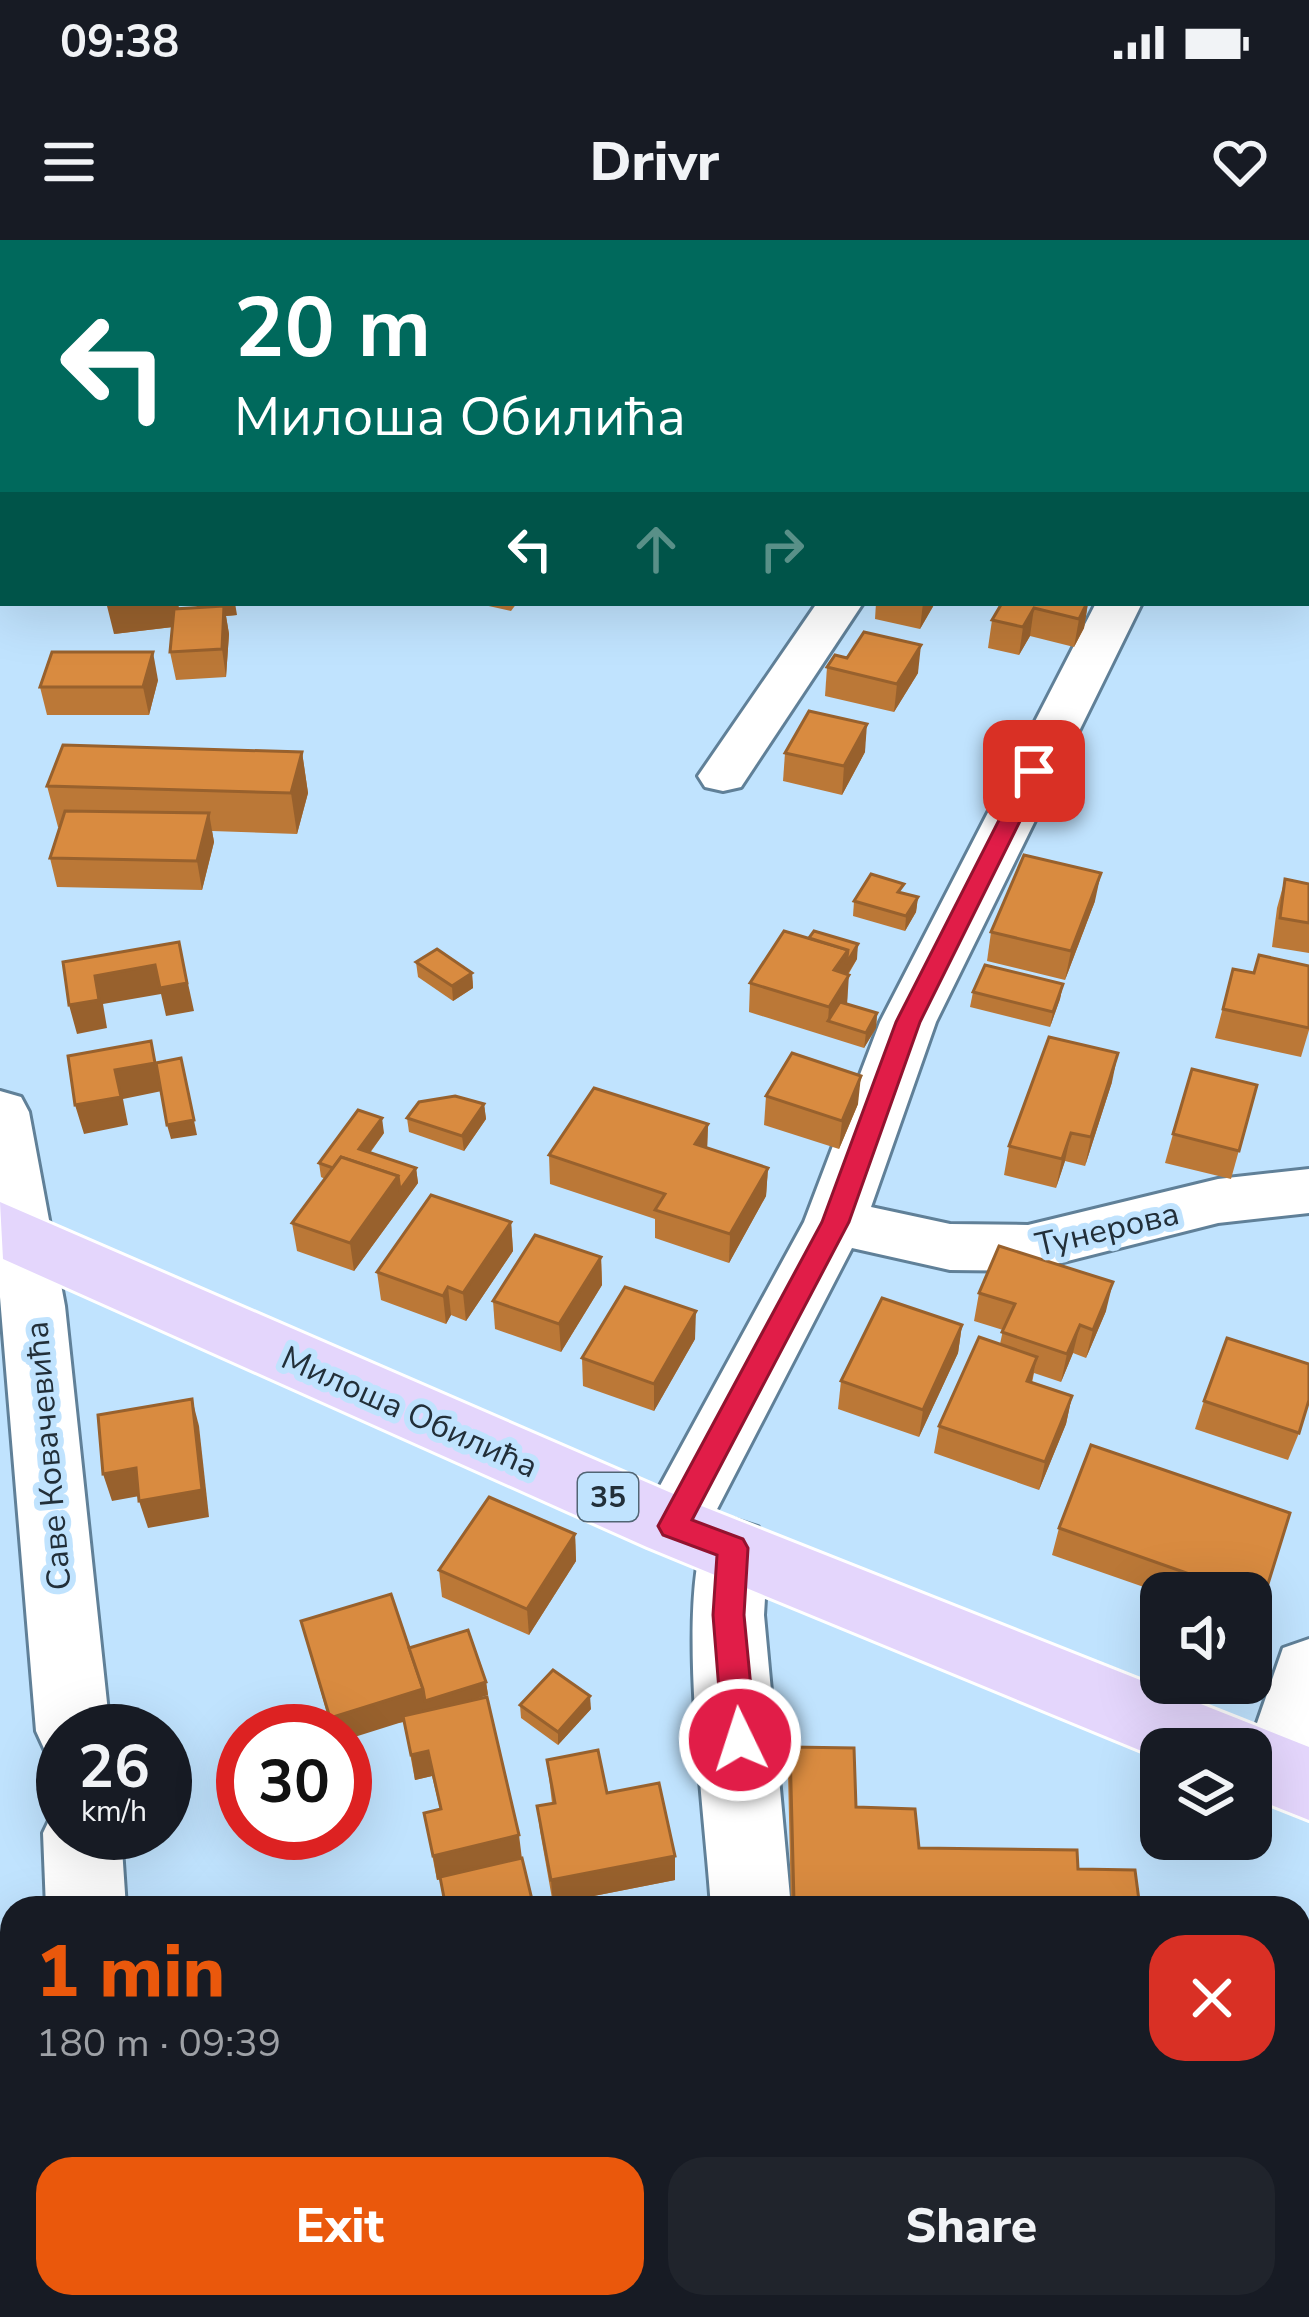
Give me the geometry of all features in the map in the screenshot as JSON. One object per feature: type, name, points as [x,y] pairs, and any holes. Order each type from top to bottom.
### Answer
[{"type":"main road","name":"Милоша Обилића","points":[[13,1234],[703,1537],[1173,1728]]},
{"type":"street","points":[[723,776],[838,606]]},
{"type":"street","points":[[751,1896],[728,1615],[703,1537],[835,1222],[908,1022],[1117,606]]},
{"type":"street","name":"Саве Ковачевића","points":[[0,1112],[70,1704]]},
{"type":"street","name":"Тунерова","points":[[835,1222],[950,1247],[1028,1248],[1218,1202],[1309,1191]]},
{"type":"street","points":[[1272,1753],[1309,1671]]},
{"type":"street","points":[[83,1860],[85,1896]]},
{"type":"building","points":[[224,606],[222,649],[170,652],[174,609]]},
{"type":"building","points":[[1000,606],[1086,606],[1079,619],[1034,608],[1023,627],[992,620]]},
{"type":"building","points":[[864,632],[921,645],[897,684],[827,667],[835,655],[847,658]]},
{"type":"building","points":[[52,652],[153,652],[143,687],[40,687]]},
{"type":"building","points":[[809,711],[867,724],[844,766],[785,753]]},
{"type":"building","points":[[63,745],[302,752],[291,793],[47,786]]},
{"type":"building","points":[[65,811],[209,813],[197,861],[50,858]]},
{"type":"building","points":[[1024,855],[1101,873],[1071,951],[991,932]]},
{"type":"building","points":[[871,874],[904,884],[898,892],[918,897],[906,916],[854,901]]},
{"type":"building","points":[[1285,879],[1309,884],[1309,923],[1280,918]]},
{"type":"building","points":[[784,931],[848,950],[834,970],[849,975],[829,1007],[750,983]]},
{"type":"building","points":[[814,931],[858,944],[846,964],[848,950],[809,938]]},
{"type":"building","points":[[179,942],[187,983],[160,988],[155,965],[95,976],[99,1000],[69,1005],[63,962]]},
{"type":"building","points":[[437,949],[472,973],[452,986],[416,962]]},
{"type":"building","points":[[1259,955],[1309,966],[1309,1028],[1223,1009],[1233,969],[1254,973]]},
{"type":"building","points":[[985,965],[1063,984],[1053,1012],[973,992]]},
{"type":"building","points":[[840,1002],[877,1013],[866,1033],[828,1021]]},
{"type":"building","points":[[1049,1037],[1118,1053],[1091,1137],[1071,1133],[1062,1159],[1009,1146]]},
{"type":"building","points":[[151,1041],[155,1063],[115,1070],[121,1097],[75,1105],[68,1056]]},
{"type":"building","points":[[792,1053],[861,1076],[842,1121],[766,1096]]},
{"type":"building","points":[[181,1058],[194,1120],[167,1125],[156,1063]]},
{"type":"building","points":[[1192,1069],[1257,1085],[1239,1151],[1173,1134]]},
{"type":"building","points":[[594,1088],[708,1124],[695,1144],[768,1168],[730,1234],[655,1210],[665,1194],[549,1155]]},
{"type":"building","points":[[455,1096],[484,1104],[462,1136],[407,1118],[419,1102]]},
{"type":"building","points":[[358,1110],[382,1118],[359,1149],[416,1168],[400,1190],[398,1176],[341,1157],[333,1168],[319,1163]]},
{"type":"building","points":[[341,1157],[398,1176],[350,1243],[292,1223]]},
{"type":"building","points":[[431,1195],[511,1222],[463,1293],[448,1287],[443,1296],[377,1272]]},
{"type":"building","points":[[535,1235],[601,1257],[559,1324],[493,1301]]},
{"type":"building","points":[[999,1246],[1113,1282],[1093,1330],[1080,1325],[1067,1354],[1002,1332],[1015,1304],[979,1293]]},
{"type":"building","points":[[625,1287],[696,1311],[654,1384],[582,1358]]},
{"type":"building","points":[[882,1298],[962,1325],[923,1410],[841,1381]]},
{"type":"building","points":[[979,1337],[1037,1357],[1027,1381],[1072,1396],[1045,1462],[939,1426]]},
{"type":"building","points":[[1227,1338],[1309,1364],[1309,1400],[1299,1433],[1204,1401]]},
{"type":"building","points":[[192,1399],[202,1490],[139,1501],[136,1468],[103,1474],[98,1415]]},
{"type":"building","points":[[1091,1445],[1290,1513],[1272,1572],[1184,1572],[1059,1528]]},
{"type":"building","points":[[489,1497],[575,1534],[527,1609],[439,1570]]},
{"type":"building","points":[[391,1594],[423,1689],[372,1705],[326,1704],[301,1621]]},
{"type":"building","points":[[468,1630],[486,1682],[425,1701],[409,1648]]},
{"type":"building","points":[[553,1670],[590,1696],[558,1732],[520,1705]]},
{"type":"building","points":[[487,1697],[519,1835],[433,1856],[424,1813],[441,1809],[428,1751],[411,1755],[403,1716]]},
{"type":"building","points":[[790,1747],[854,1748],[856,1807],[915,1809],[919,1848],[1077,1850],[1078,1869],[1135,1870],[1138,1896],[794,1896]]},
{"type":"building","points":[[598,1750],[607,1793],[659,1783],[675,1856],[551,1880],[537,1806],[555,1803],[547,1760]]},
{"type":"building","points":[[522,1858],[531,1896],[444,1896],[440,1877]]},
{"type":"route","points":[[740,1740],[728,1615],[733,1548],[673,1526],[835,1222],[908,1022],[1034,771]]}]
